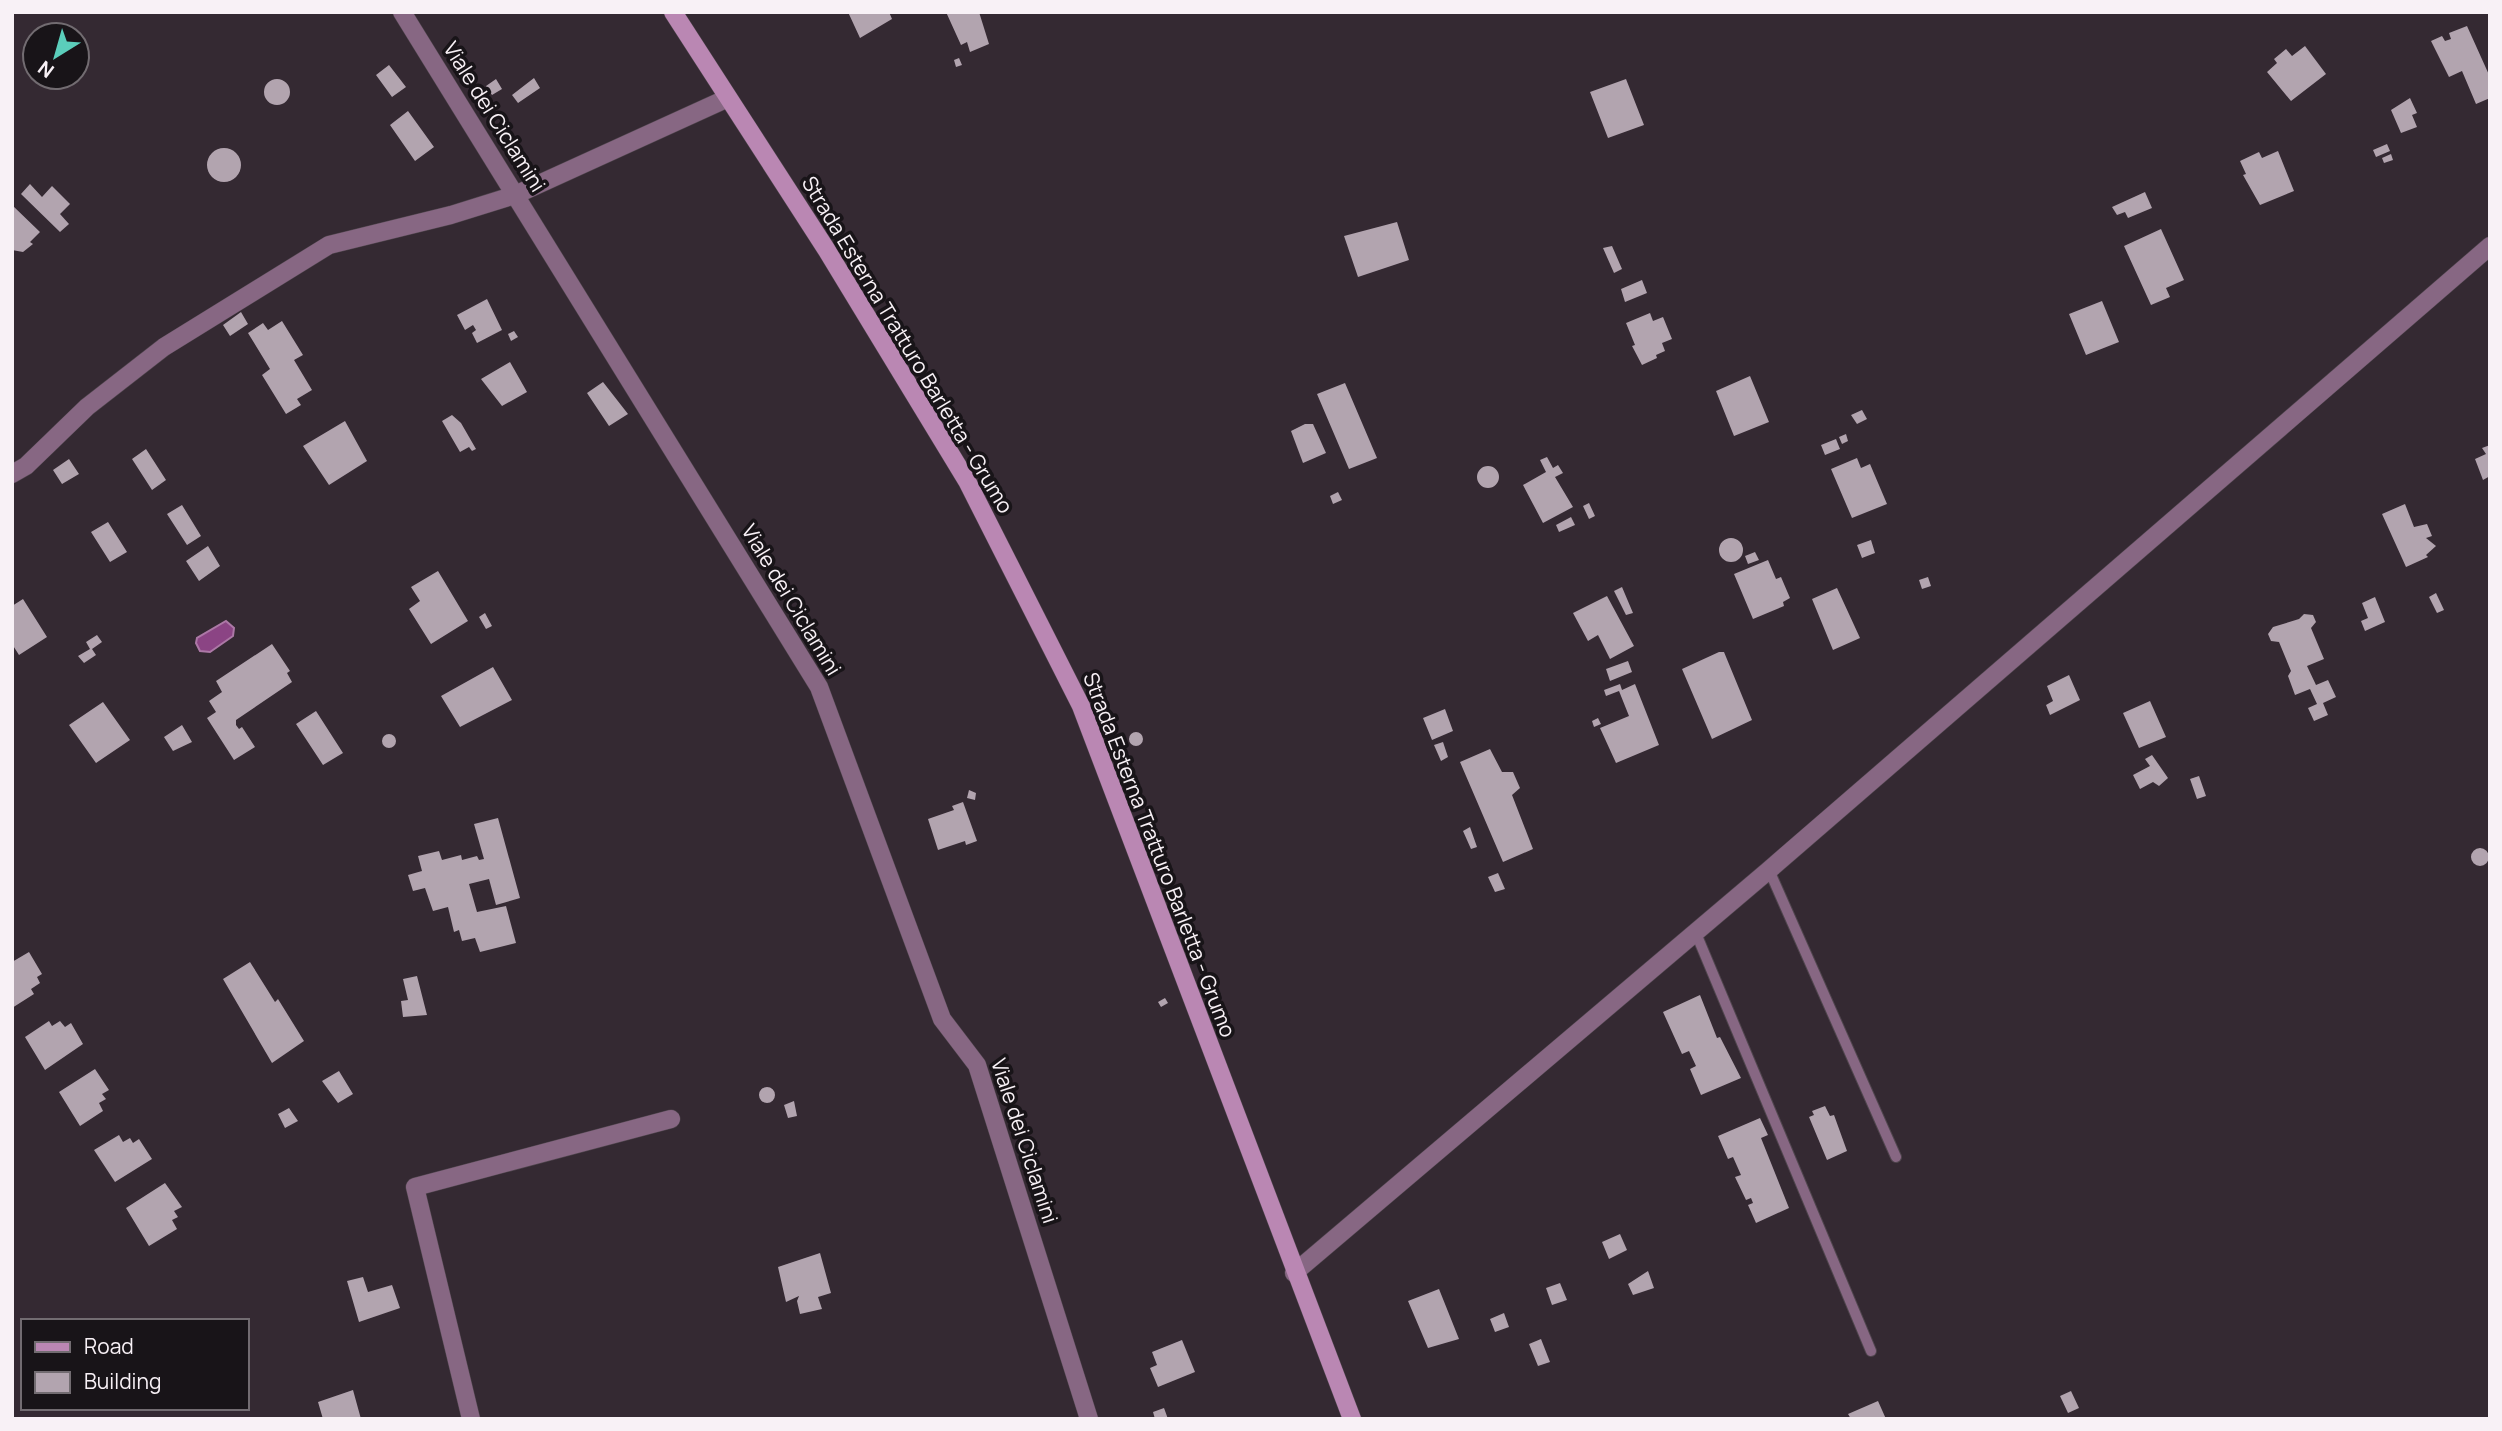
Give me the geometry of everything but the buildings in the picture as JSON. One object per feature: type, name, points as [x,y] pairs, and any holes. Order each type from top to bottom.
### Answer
[{"type":"street","name":"Viale dei Ciclamini","points":[[402,12],[819,687],[942,1019],[977,1065],[1089,1419]]},
{"type":"street","name":"Strada Esterna Tratturo Barletta - Grumo","points":[[673,12],[826,249],[967,481],[1081,706],[1294,1273],[1352,1419]]},
{"type":"street","points":[[12,474],[26,466],[87,407],[164,347],[330,246],[451,215],[515,195],[728,98]]},
{"type":"street","points":[[1294,1273],[1769,870],[2490,246]]},
{"type":"street","points":[[471,1419],[415,1187],[671,1119]]},
{"type":"lane","points":[[1769,870],[1896,1157]]},
{"type":"lane","points":[[1695,931],[1871,1350]]},
{"type":"shaded area","points":[[226,621],[234,628],[233,636],[210,652],[200,651],[197,638]]}]
